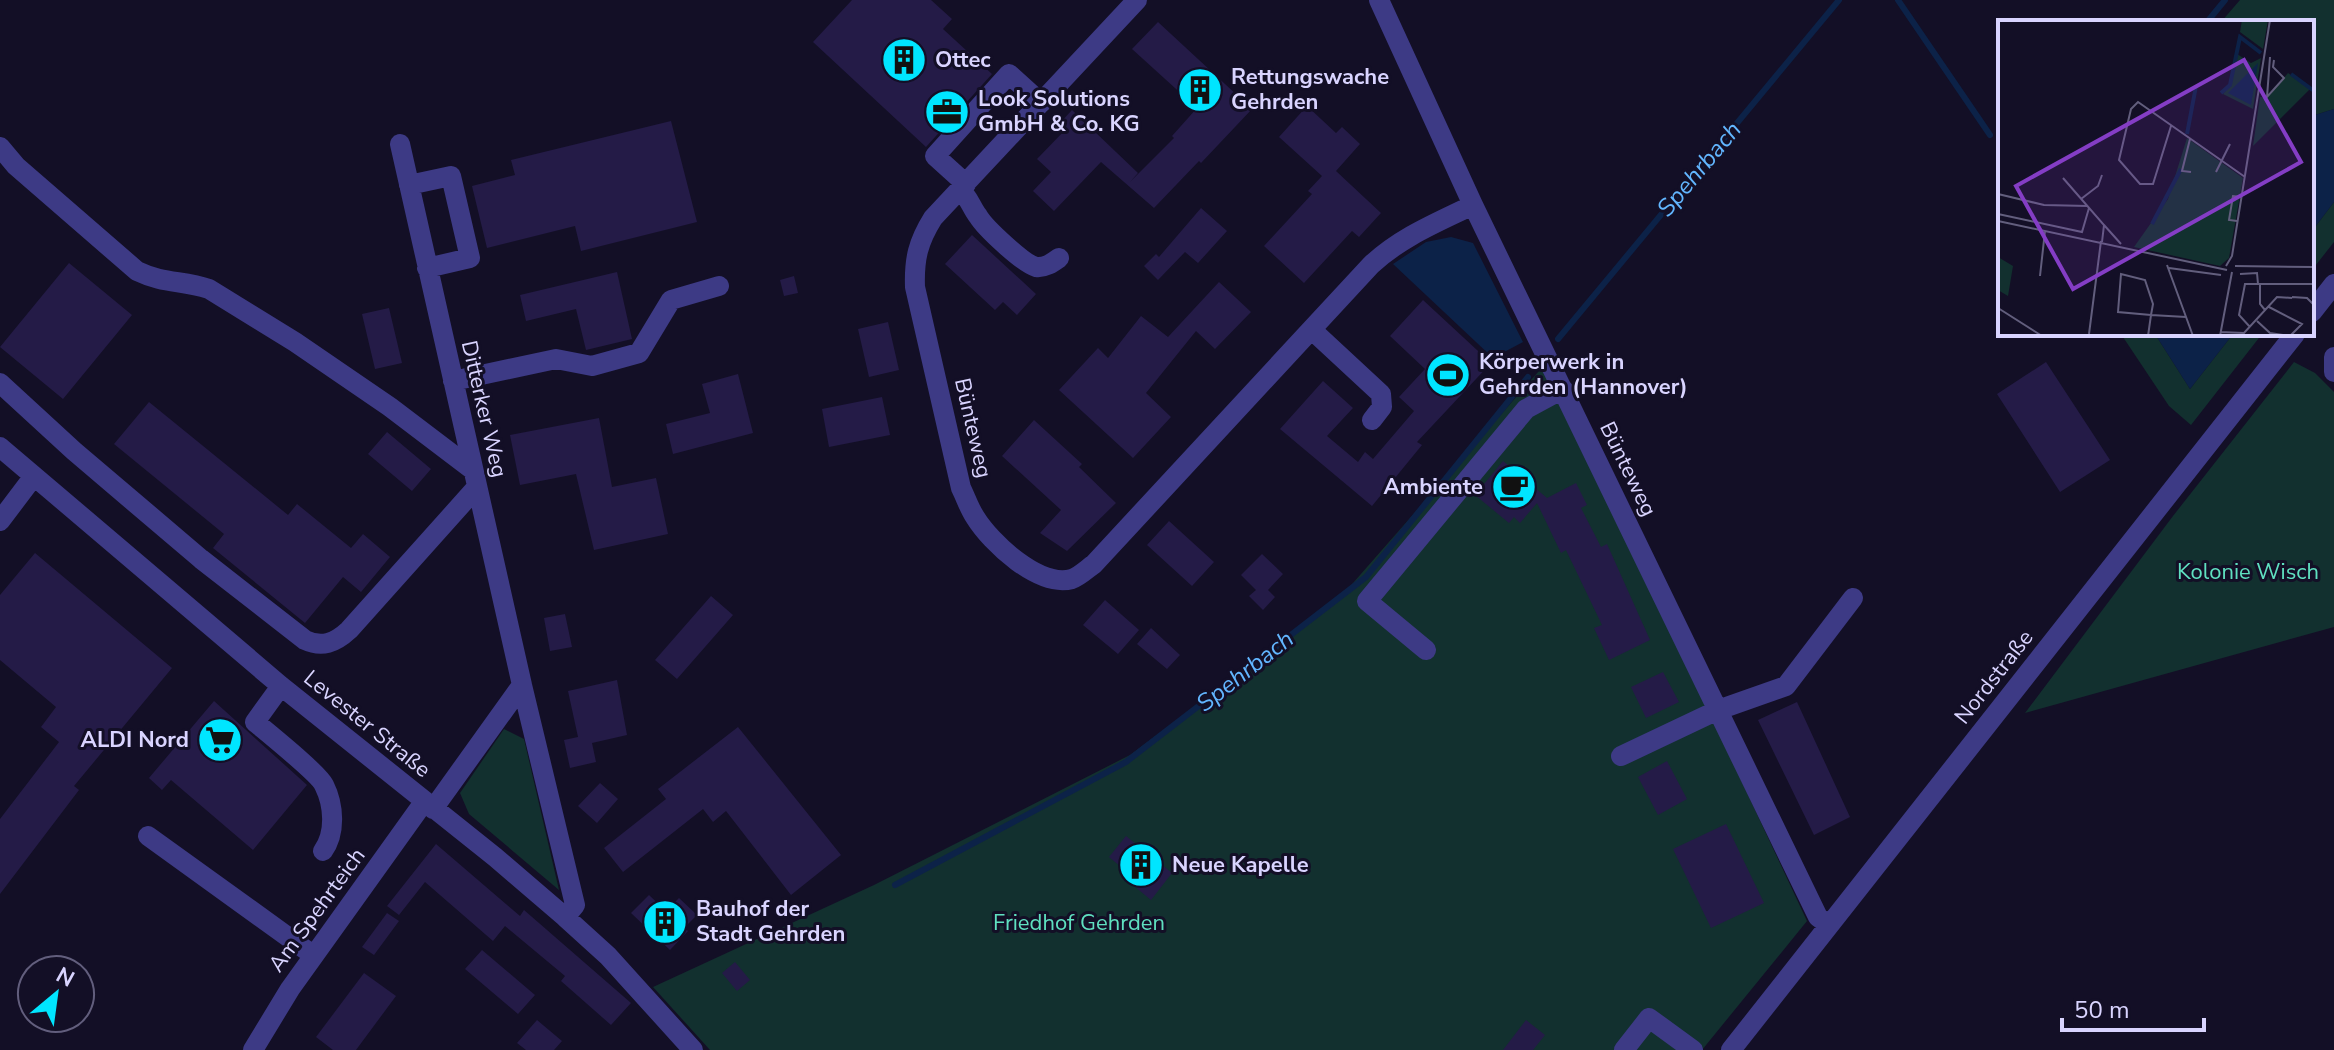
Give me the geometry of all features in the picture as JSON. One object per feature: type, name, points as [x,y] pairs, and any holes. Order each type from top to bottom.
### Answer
[{"type":"street","name":"Bünteweg","points":[[1137,0],[933,218],[920,239],[914,261],[915,287],[961,488],[976,519],[1001,546],[1032,572],[1054,580],[1074,578],[1094,564],[1392,246],[1473,205]]},
{"type":"street","name":"Bünteweg","points":[[1379,0],[1473,205],[1818,917],[1829,925]]},
{"type":"street","points":[[1041,103],[1009,74],[935,156],[963,187],[978,216],[992,232],[1032,266],[1045,267],[1059,258]]},
{"type":"street","name":"Ditterker Weg","points":[[400,144],[575,905],[565,917]]},
{"type":"street","points":[[0,147],[16,166],[137,271],[157,281],[195,284],[209,289],[295,342],[390,407],[475,478],[349,630],[335,641],[316,645],[305,640],[201,559],[74,451],[0,383]]},
{"type":"street","points":[[409,185],[451,176],[467,244],[470,258],[427,268]]},
{"type":"street","points":[[2314,309],[2334,284]]},
{"type":"street","points":[[453,381],[556,359],[592,366],[639,353],[671,300],[719,286]]},
{"type":"street","points":[[1312,330],[1381,394],[1382,407],[1372,420]]},
{"type":"street","name":"Nordstraße","points":[[1731,1050],[2293,336]]},
{"type":"street","points":[[2334,357],[2334,372]]},
{"type":"street","points":[[1426,650],[1367,601],[1526,409],[1563,389]]},
{"type":"street","name":"Levester Straße","points":[[0,447],[281,686],[565,917],[608,956],[693,1050]]},
{"type":"street","points":[[0,521],[34,476]]},
{"type":"street","points":[[1621,756],[1718,710],[1786,686],[1853,598]]},
{"type":"street","points":[[429,805],[522,685]]},
{"type":"street","points":[[281,686],[255,722],[324,784],[333,821],[328,845],[323,851]]},
{"type":"street","name":"Am Spehrteich","points":[[253,1050],[313,955],[429,805]]},
{"type":"street","points":[[148,836],[313,955]]},
{"type":"street","points":[[1624,1050],[1649,1018],[1693,1050]]},
{"type":"green space","points":[[2240,0],[2334,0],[2334,109],[2314,115],[2314,20],[2223,20]]},
{"type":"green space","points":[[2334,202],[2334,242],[2314,267],[2314,228]]},
{"type":"green space","points":[[2122,336],[2156,336],[2190,389],[2231,336],[2260,336],[2191,425],[2169,406]]},
{"type":"green space","name":"Kolonie Wisch","points":[[2294,362],[2315,373],[2334,392],[2334,627],[2025,713],[2173,516]]},
{"type":"green space","name":"Friedhof Gehrden","points":[[1546,363],[1807,921],[1702,1050],[710,1050],[653,987],[874,885],[1130,755],[1339,599]]},
{"type":"green space","points":[[504,729],[524,739],[559,890],[469,814],[460,793]]},
{"type":"water","points":[[2334,109],[2334,202],[2314,228],[2314,115]]},
{"type":"water","points":[[1451,237],[1473,243],[1523,342],[1493,358],[1393,264],[1426,242]]},
{"type":"water","points":[[2156,336],[2231,336],[2190,389]]},
{"type":"building","name":"Ottec","points":[[852,0],[931,0],[952,19],[943,29],[992,74],[926,147],[813,42]]},
{"type":"building","points":[[1158,22],[1252,109],[1154,208],[1101,162],[1054,211],[1033,191],[1051,172],[1037,159],[1066,129],[1060,123],[1072,110],[1138,173],[1130,182],[1174,138],[1172,136],[1197,108],[1132,49]]},
{"type":"building","points":[[1307,106],[1336,133],[1342,127],[1360,144],[1336,171],[1381,213],[1359,237],[1352,231],[1304,283],[1264,246],[1312,194],[1308,191],[1322,176],[1279,137]]},
{"type":"building","points":[[671,121],[697,222],[581,251],[575,226],[487,248],[472,186],[515,175],[511,160]]},
{"type":"building","points":[[1201,208],[1227,231],[1198,263],[1185,252],[1158,280],[1144,266],[1156,254],[1159,257]]},
{"type":"building","points":[[972,235],[1036,294],[1017,315],[1003,302],[995,310],[945,264]]},
{"type":"building","points":[[69,263],[132,315],[63,399],[0,347]]},
{"type":"building","points":[[617,272],[632,339],[586,350],[576,309],[526,321],[520,295]]},
{"type":"building","points":[[794,276],[798,293],[784,296],[780,280]]},
{"type":"building","points":[[1219,282],[1251,312],[1215,349],[1196,331],[1146,393],[1171,417],[1133,458],[1059,390],[1098,348],[1108,358],[1141,316],[1168,337]]},
{"type":"building","points":[[1423,300],[1491,363],[1417,442],[1422,445],[1372,506],[1280,429],[1323,381],[1353,408],[1327,436],[1358,462],[1365,452],[1373,459],[1414,411],[1399,397],[1425,369],[1390,336]]},
{"type":"building","points":[[389,308],[402,363],[375,369],[362,314]]},
{"type":"building","points":[[888,322],[899,370],[869,377],[858,329]]},
{"type":"building","points":[[2046,362],[2110,460],[2060,492],[1997,394]]},
{"type":"building","points":[[738,374],[753,433],[673,454],[666,424],[710,413],[702,384]]},
{"type":"building","points":[[882,397],[890,435],[829,447],[822,409]]},
{"type":"building","points":[[149,402],[288,515],[297,504],[351,548],[363,534],[390,557],[361,592],[343,577],[305,623],[213,548],[224,534],[114,444]]},
{"type":"building","points":[[599,418],[612,487],[656,478],[668,534],[594,550],[576,474],[520,485],[510,435]]},
{"type":"building","points":[[1034,420],[1082,464],[1079,467],[1116,503],[1067,551],[1040,533],[1061,510],[1002,456]]},
{"type":"building","points":[[387,432],[431,469],[412,491],[368,454]]},
{"type":"building","points":[[1503,461],[1547,498],[1576,483],[1587,505],[1581,508],[1601,547],[1607,544],[1650,640],[1609,660],[1594,628],[1602,625],[1566,550],[1561,553],[1537,503],[1520,523],[1514,517],[1509,523],[1475,495]]},
{"type":"building","points":[[1169,521],[1214,562],[1192,586],[1147,545]]},
{"type":"building","points":[[35,553],[172,668],[74,786],[79,790],[0,894],[0,819],[59,742],[41,727],[56,707],[0,660],[0,595]]},
{"type":"building","points":[[1262,554],[1283,574],[1268,590],[1275,597],[1263,610],[1249,596],[1256,590],[1241,575]]},
{"type":"building","points":[[711,596],[733,615],[677,679],[655,660]]},
{"type":"building","points":[[1105,600],[1139,630],[1118,654],[1083,625]]},
{"type":"building","points":[[565,614],[572,647],[550,651],[544,618]]},
{"type":"building","points":[[1151,628],[1180,655],[1167,669],[1137,644]]},
{"type":"building","points":[[1663,672],[1679,702],[1646,718],[1631,687]]},
{"type":"building","points":[[617,680],[627,735],[592,743],[596,762],[570,768],[564,740],[578,737],[568,691]]},
{"type":"building","name":"ALDI Nord","points":[[214,701],[307,785],[253,850],[171,780],[162,790],[149,778]]},
{"type":"building","points":[[1797,702],[1850,817],[1814,835],[1758,720]]},
{"type":"building","points":[[738,727],[841,855],[791,895],[726,811],[713,822],[703,809],[623,872],[604,848],[666,799],[658,789]]},
{"type":"building","points":[[1667,761],[1687,799],[1658,815],[1638,777]]},
{"type":"building","points":[[600,783],[618,799],[597,823],[578,806]]},
{"type":"building","points":[[1726,824],[1764,903],[1711,928],[1673,849]]},
{"type":"building","name":"Neue Kapelle","points":[[1126,836],[1172,873],[1151,900],[1128,881],[1132,876],[1109,857]]},
{"type":"building","points":[[436,844],[520,916],[524,910],[631,1003],[611,1025],[561,981],[565,976],[505,926],[493,941],[425,882],[399,915],[387,906]]},
{"type":"building","name":"Bauhof der Stadt Gehrden","points":[[649,895],[666,911],[679,898],[697,915],[684,928],[688,931],[670,950],[631,913]]},
{"type":"building","points":[[387,913],[399,921],[374,955],[362,947]]},
{"type":"building","points":[[482,950],[535,995],[518,1014],[465,969]]},
{"type":"building","points":[[735,962],[750,980],[737,991],[722,973]]},
{"type":"building","points":[[364,973],[396,996],[356,1050],[333,1050],[316,1037]]},
{"type":"building","points":[[537,1020],[562,1041],[554,1050],[526,1050],[517,1043]]},
{"type":"building","points":[[1526,1020],[1545,1035],[1533,1050],[1503,1050]]},
{"type":"waterway","name":"Spehrbach","points":[[1558,339],[1839,0]]},
{"type":"waterway","name":"Spehrbach","points":[[1898,0],[1990,135]]},
{"type":"waterway","name":"Spehrbach","points":[[2209,20],[2225,0]]},
{"type":"waterway","name":"Spehrbach","points":[[895,885],[1126,762],[1366,577],[1528,377]]},
{"type":"place","name":"Ottec","points":[[904,60]]},
{"type":"place","name":"Rettungswache Gehrden","points":[[1200,90]]},
{"type":"place","name":"Look Solutions GmbH & Co. KG","points":[[947,112]]},
{"type":"place","name":"Körperwerk in Gehrden (Hannover)","points":[[1448,375]]},
{"type":"place","name":"Ambiente","points":[[1514,487]]},
{"type":"place","name":"ALDI Nord","points":[[220,740]]},
{"type":"place","name":"Neue Kapelle","points":[[1141,865]]},
{"type":"place","name":"Bauhof der Stadt Gehrden","points":[[665,922]]}]
